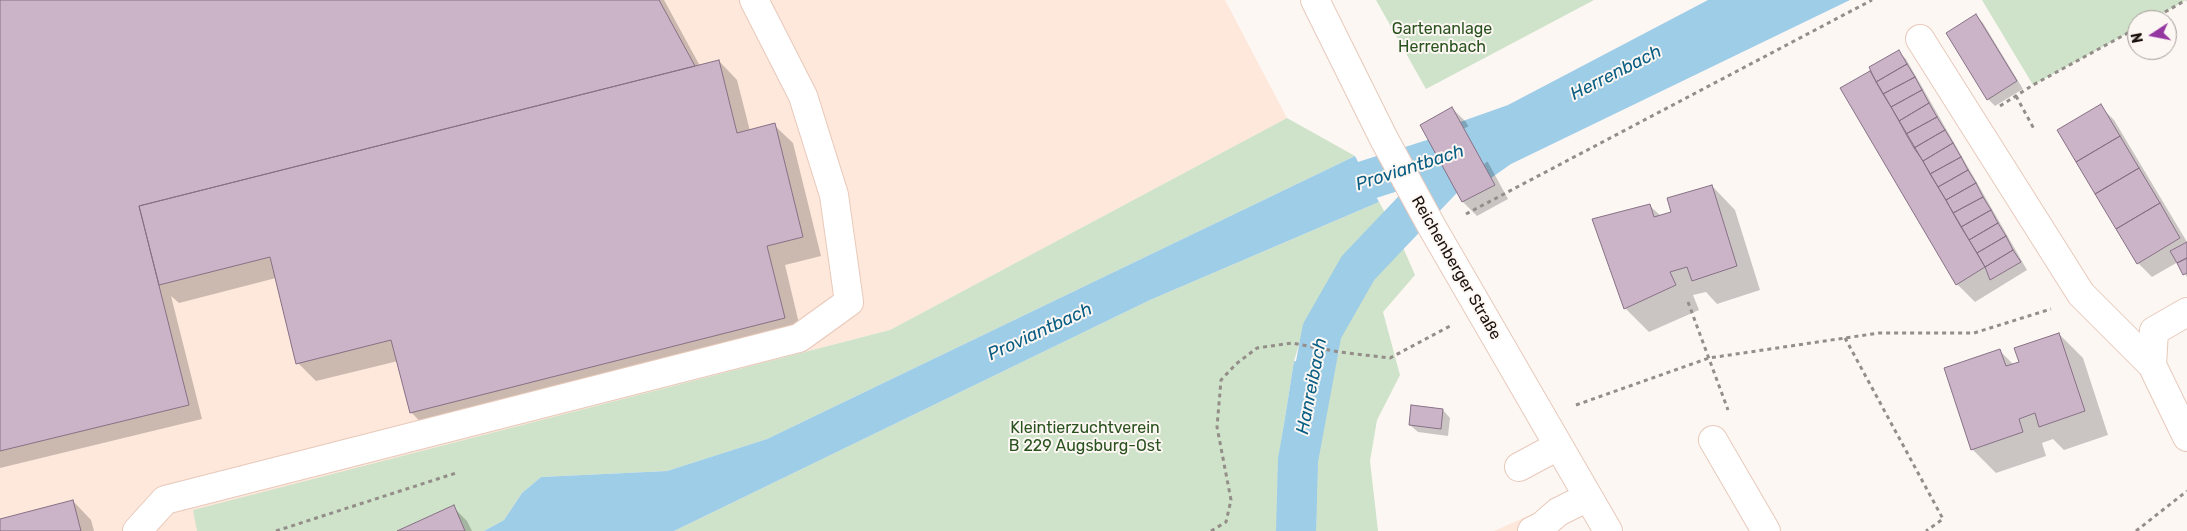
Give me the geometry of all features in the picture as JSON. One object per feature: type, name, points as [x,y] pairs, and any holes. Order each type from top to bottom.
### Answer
[{"type":"street","points":[[136,531],[165,500],[799,338],[849,302],[834,195],[804,96],[754,0]]},
{"type":"street","name":"Reichenberger Straße","points":[[1315,0],[1384,139],[1432,227],[1608,531]]},
{"type":"street","points":[[1920,39],[2081,294],[2152,365],[2187,437]]},
{"type":"street","points":[[2152,365],[2154,331],[2187,312]]},
{"type":"street","points":[[1712,440],[1766,531]]},
{"type":"street","points":[[1519,467],[1558,446]]},
{"type":"street","points":[[1532,531],[1542,526],[1558,512],[1588,497]]},
{"type":"path","points":[[1466,214],[1872,0]]},
{"type":"path","points":[[2168,10],[2186,0]]},
{"type":"path","points":[[1972,123],[2127,34]]},
{"type":"path","points":[[2016,96],[2034,129]]},
{"type":"path","points":[[1576,405],[1709,358],[1879,333],[1974,333],[2052,309],[2081,294]]},
{"type":"path","points":[[1688,302],[1729,413],[1712,440]]},
{"type":"path","points":[[1211,531],[1226,522],[1232,500],[1217,427],[1221,380],[1236,364],[1257,348],[1292,343],[1339,352],[1390,358],[1480,310]]},
{"type":"path","points":[[1845,338],[1943,519],[1926,531]]},
{"type":"path","points":[[276,531],[456,473]]},
{"type":"path","points":[[2136,531],[2187,491]]},
{"type":"shaded area","points":[[0,0],[1225,0],[1287,118],[890,330],[194,510],[197,531],[0,531]]},
{"type":"shaded area","points":[[1539,511],[1549,531],[1494,531]]},
{"type":"green space","name":"Gartenanlage Herrenbach","points":[[1376,0],[1594,0],[1426,89]]},
{"type":"green space","points":[[1982,0],[2186,0],[2168,10],[2127,10],[2127,33],[2033,85]]},
{"type":"green space","points":[[1287,118],[1355,156],[767,439],[667,471],[541,477],[522,493],[504,520],[484,531],[465,531],[453,506],[397,531],[197,531],[193,510],[890,330]]},
{"type":"green space","name":"Kleintierzuchtverein B 229 Augsburg-Ost","points":[[1379,202],[1387,216],[1347,254],[1304,328],[1294,361],[1278,462],[1277,531],[674,531],[1150,300]]},
{"type":"green space","points":[[1402,245],[1415,275],[1383,312],[1400,375],[1377,420],[1370,461],[1378,531],[1316,531],[1318,453],[1331,370],[1339,352],[1340,334],[1365,290]]},
{"type":"water","name":"Herrenbach","points":[[1708,0],[1850,0],[1511,164],[1491,178],[1460,122],[1508,105]]},
{"type":"water","points":[[1355,156],[1379,202],[1150,300],[674,531],[484,531],[504,520],[522,493],[541,477],[667,471],[767,439]]},
{"type":"water","points":[[1387,216],[1402,245],[1365,290],[1340,334],[1304,328],[1347,254]]},
{"type":"water","points":[[1294,361],[1331,370],[1318,453],[1316,531],[1277,531],[1278,462]]},
{"type":"building","points":[[0,0],[659,0],[695,66],[139,206],[189,405],[0,451]]},
{"type":"building","points":[[1976,14],[2017,81],[1987,100],[1946,33]]},
{"type":"building","points":[[1899,50],[1907,64],[1876,82],[1869,67]]},
{"type":"building","points":[[719,60],[737,133],[775,123],[803,237],[767,246],[785,318],[410,413],[391,340],[296,364],[270,257],[159,285],[139,206]]},
{"type":"building","points":[[1907,64],[1915,77],[1883,94],[1876,82]]},
{"type":"building","points":[[1870,71],[1985,267],[1956,285],[1840,88]]},
{"type":"building","points":[[1915,77],[1922,90],[1891,107],[1883,94]]},
{"type":"building","points":[[1922,90],[1929,103],[1899,121],[1891,107]]},
{"type":"building","points":[[1929,103],[1937,117],[1906,134],[1899,121]]},
{"type":"building","points":[[2101,104],[2120,136],[2076,162],[2057,130]]},
{"type":"building","points":[[1452,107],[1495,185],[1462,202],[1420,125]]},
{"type":"building","points":[[1937,117],[1945,130],[1914,148],[1906,134]]},
{"type":"building","points":[[1945,130],[1953,143],[1923,161],[1914,148]]},
{"type":"building","points":[[2120,136],[2139,168],[2095,194],[2076,162]]},
{"type":"building","points":[[1953,143],[1961,157],[1930,174],[1923,161]]},
{"type":"building","points":[[1961,157],[1968,170],[1938,187],[1930,174]]},
{"type":"building","points":[[2139,168],[2160,203],[2116,229],[2095,194]]},
{"type":"building","points":[[1968,170],[1976,183],[1946,200],[1938,187]]},
{"type":"building","points":[[1976,183],[1983,197],[1953,213],[1946,200]]},
{"type":"building","points":[[1712,185],[1737,266],[1692,281],[1687,267],[1670,272],[1676,285],[1624,309],[1592,219],[1650,204],[1654,217],[1671,212],[1667,198]]},
{"type":"building","points":[[1983,197],[1991,210],[1961,227],[1953,213]]},
{"type":"building","points":[[2160,203],[2180,238],[2137,264],[2116,229]]},
{"type":"building","points":[[1991,210],[1998,223],[1969,240],[1961,227]]},
{"type":"building","points":[[1998,223],[2006,236],[1977,253],[1969,240]]},
{"type":"building","points":[[2006,236],[2013,250],[1985,267],[1977,253]]},
{"type":"building","points":[[2187,242],[2187,258],[2177,263],[2170,251]]},
{"type":"building","points":[[2013,250],[2021,262],[1990,280],[1985,267]]},
{"type":"building","points":[[2187,258],[2187,273],[2183,275],[2177,263]]},
{"type":"building","points":[[2059,333],[2085,411],[2039,427],[2035,413],[2019,419],[2023,432],[1971,450],[1944,368],[2000,349],[2006,366],[2019,362],[2014,348]]},
{"type":"building","points":[[1411,405],[1443,409],[1441,429],[1409,425]]},
{"type":"building","points":[[73,500],[81,531],[0,531],[0,519]]},
{"type":"building","points":[[454,505],[465,531],[397,531]]},
{"type":"waterway","name":"Proviantbach","points":[[1316,203],[1367,180],[1474,146],[1488,139]]},
{"type":"waterway","name":"Hanreibach","points":[[1296,531],[1298,460],[1322,331],[1358,268],[1471,149]]}]
